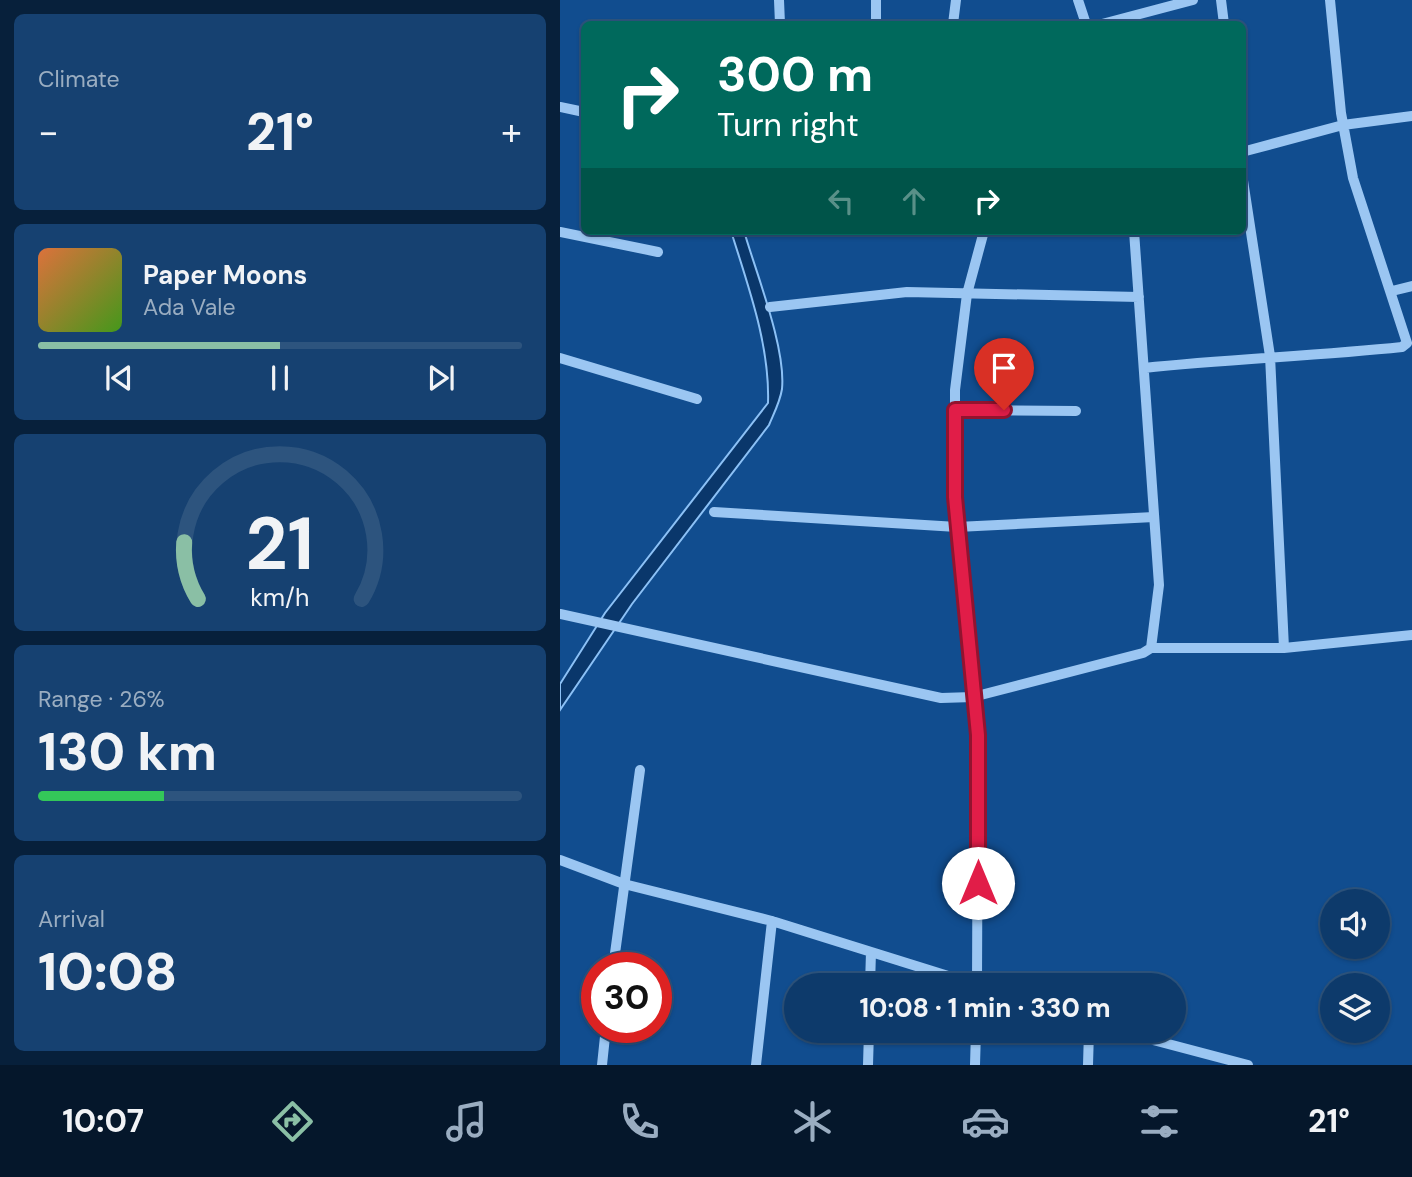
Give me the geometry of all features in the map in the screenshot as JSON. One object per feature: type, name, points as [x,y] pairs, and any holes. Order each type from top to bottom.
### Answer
[{"type":"street","points":[[779,0],[780,21]]},
{"type":"street","points":[[876,0],[876,21]]},
{"type":"street","points":[[953,21],[956,0]]},
{"type":"street","points":[[1078,0],[1085,21]]},
{"type":"street","points":[[1117,21],[1193,0]]},
{"type":"street","points":[[1221,0],[1224,21]]},
{"type":"street","points":[[1144,368],[1270,356],[1316,356],[1402,346],[1408,338],[1363,213],[1343,125],[1330,0]]},
{"type":"street","points":[[560,107],[581,111]]},
{"type":"street","points":[[1246,151],[1343,125],[1412,116]]},
{"type":"street","points":[[1246,200],[1270,356],[1284,648]]},
{"type":"street","points":[[560,232],[657,252]]},
{"type":"street","points":[[977,973],[978,735],[957,527],[955,410],[967,294],[983,235]]},
{"type":"street","points":[[1134,235],[1159,585],[1151,648]]},
{"type":"street","points":[[1392,291],[1412,286]]},
{"type":"street","points":[[770,307],[907,292],[1139,297]]},
{"type":"street","points":[[560,358],[696,399]]},
{"type":"street","points":[[955,410],[1076,411]]},
{"type":"street","points":[[714,512],[957,527],[1154,517]]},
{"type":"street","points":[[560,614],[941,698],[973,697],[1116,662],[1151,648],[1284,648],[1412,635]]},
{"type":"street","points":[[615,952],[640,770]]},
{"type":"street","points":[[560,860],[624,884],[772,921],[938,973]]},
{"type":"street","points":[[756,1065],[772,921]]},
{"type":"street","points":[[870,973],[871,952]]},
{"type":"street","points":[[601,1065],[604,1043]]},
{"type":"street","points":[[868,1065],[869,1043]]},
{"type":"street","points":[[975,1065],[976,1043]]},
{"type":"street","points":[[1088,1065],[1089,1043]]},
{"type":"street","points":[[1165,1043],[1248,1065]]},
{"type":"water","points":[[732,235],[745,235],[779,352],[782,389],[769,425],[632,604],[560,710],[560,684],[605,613],[768,403],[762,338]]},
{"type":"route","points":[[978,883],[978,735],[958,547],[955,410],[1004,410]]}]
